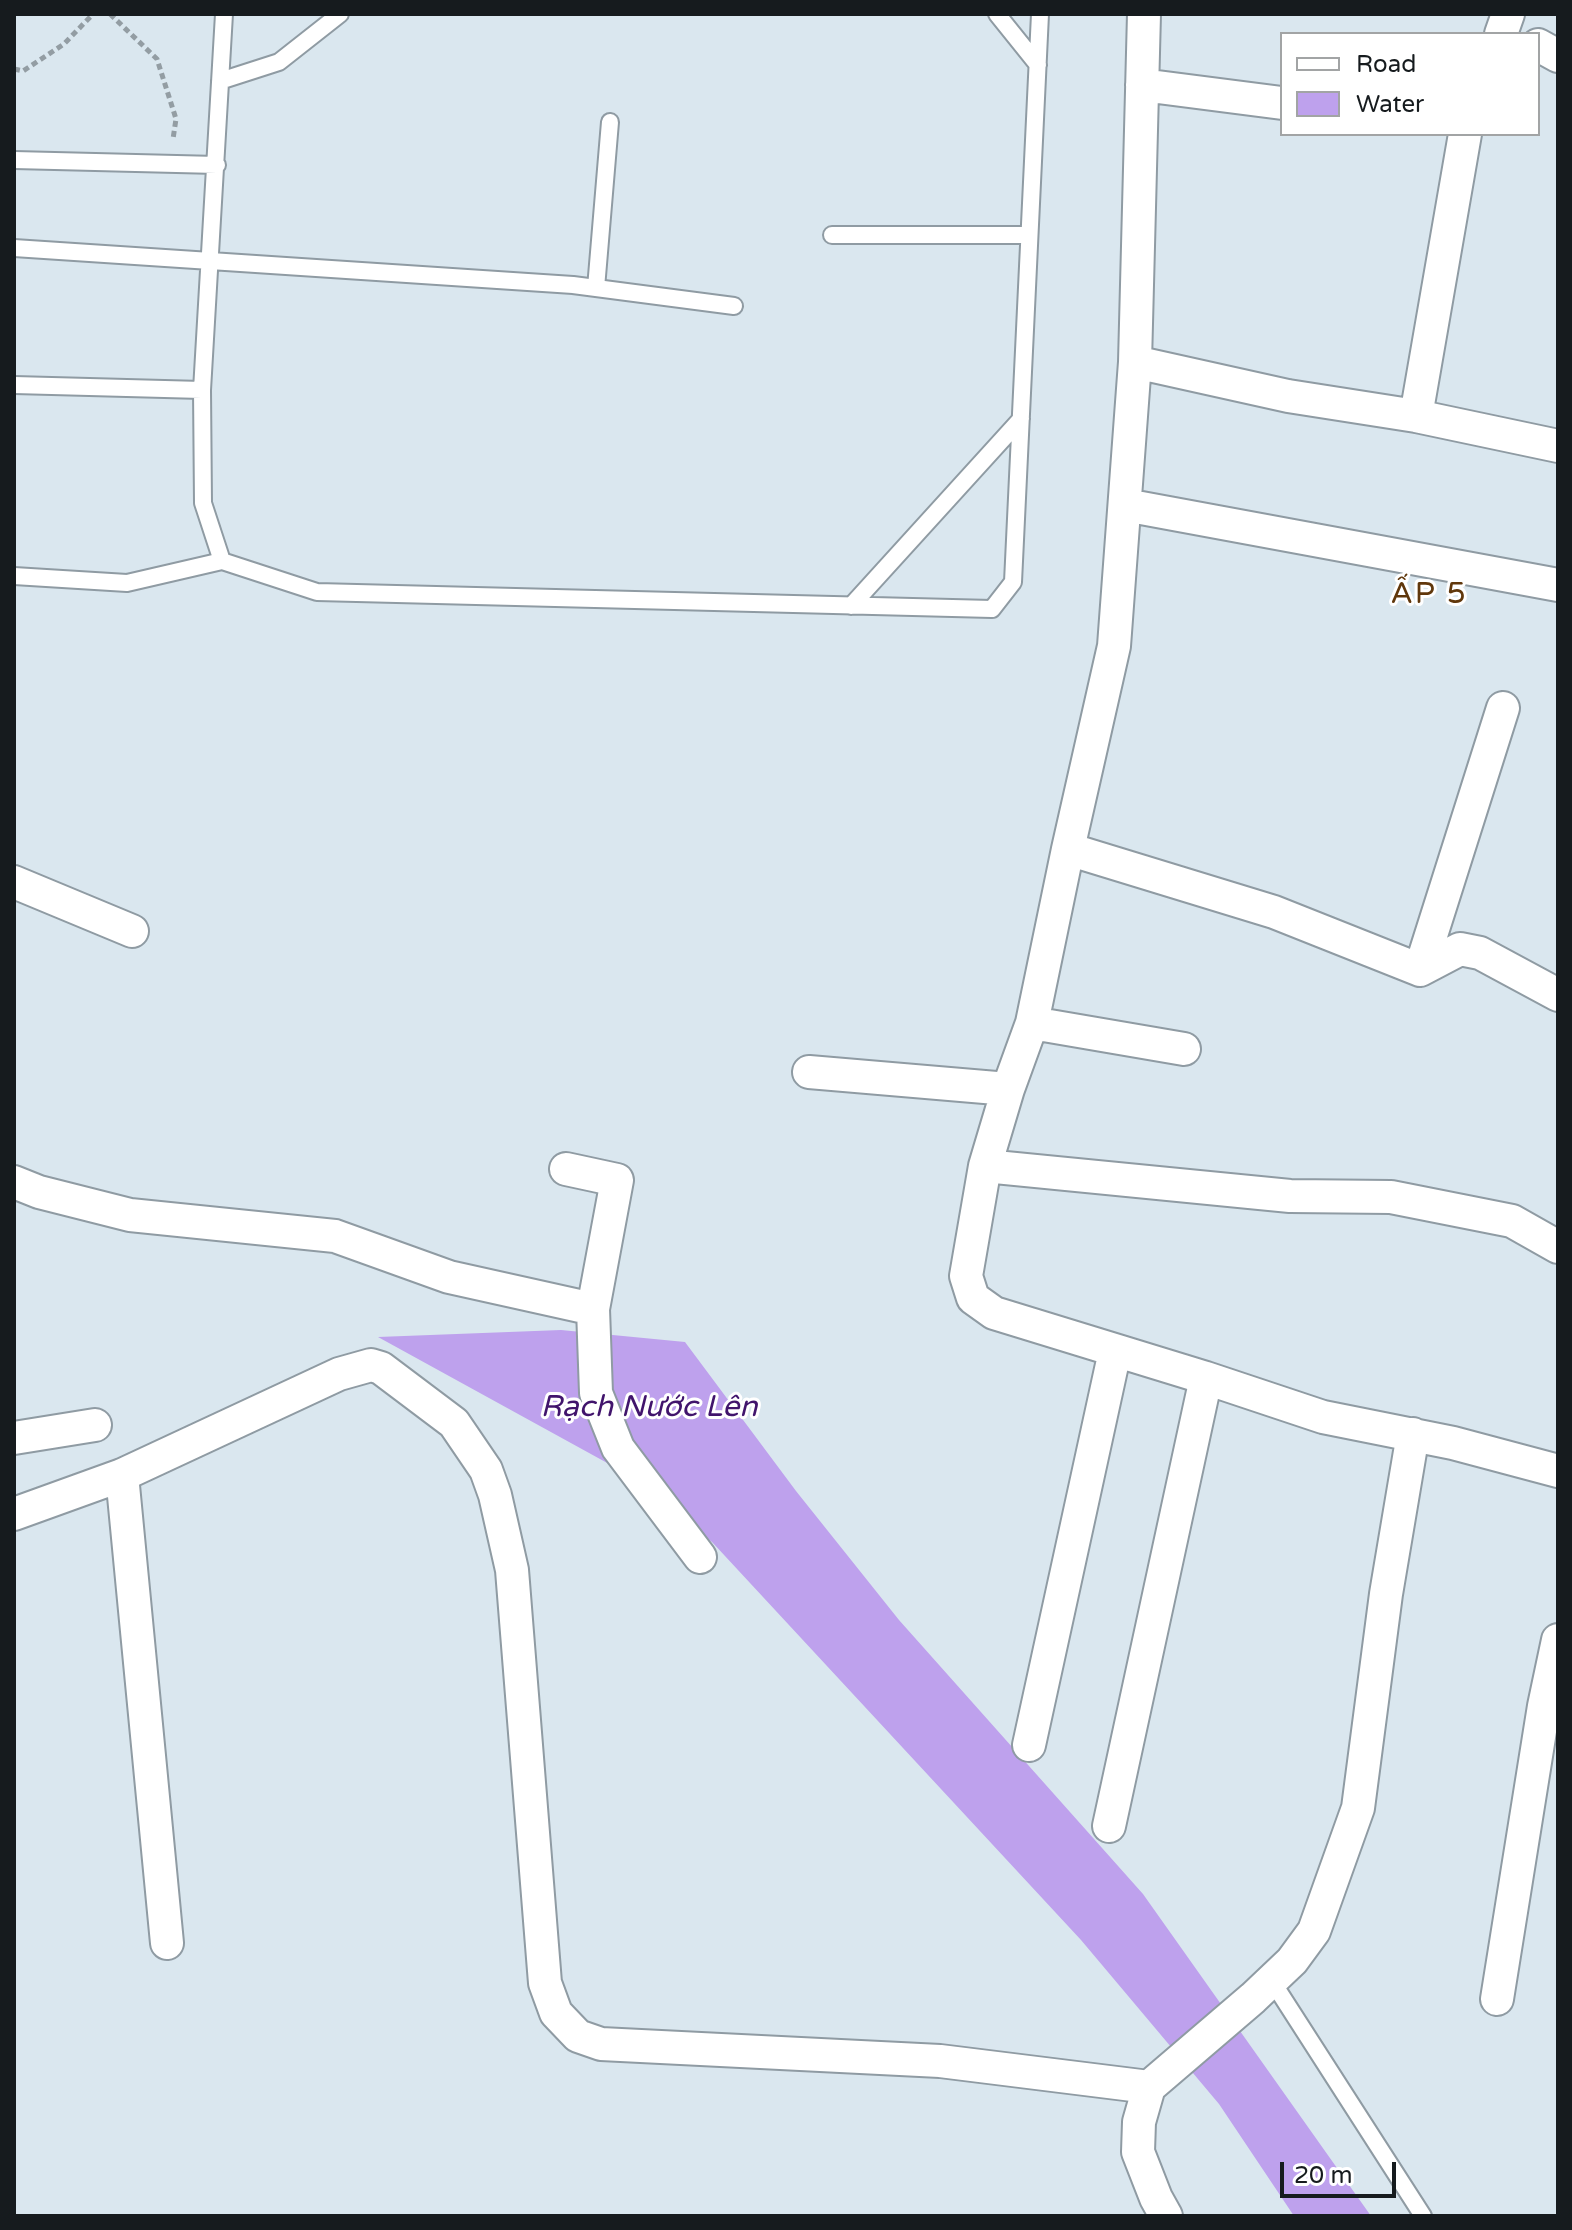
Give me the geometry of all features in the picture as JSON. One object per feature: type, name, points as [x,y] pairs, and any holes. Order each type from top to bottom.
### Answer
[{"type":"street","points":[[1144,14],[1135,362],[1114,646],[1032,1023],[985,1166],[966,1276],[973,1298],[994,1313],[1323,1417],[1413,1434],[1558,1471]]},
{"type":"street","points":[[1540,46],[1558,56]]},
{"type":"street","points":[[1142,85],[1280,103]]},
{"type":"street","points":[[1416,416],[1465,136]]},
{"type":"street","points":[[1135,362],[1288,396],[1416,416],[1558,446]]},
{"type":"street","points":[[1125,505],[1558,585]]},
{"type":"street","points":[[1420,970],[1503,708]]},
{"type":"street","points":[[1068,849],[1274,912],[1420,970],[1460,949],[1480,953],[1558,995]]},
{"type":"street","points":[[14,882],[132,931]]},
{"type":"street","points":[[1032,1023],[1184,1049]]},
{"type":"street","points":[[809,1072],[1008,1089]]},
{"type":"street","points":[[985,1166],[1290,1196],[1391,1197],[1512,1221],[1558,1247]]},
{"type":"street","points":[[566,1169],[617,1180],[593,1309],[596,1393],[618,1448],[700,1557]]},
{"type":"street","points":[[14,1182],[39,1192],[130,1215],[335,1236],[449,1277],[593,1309]]},
{"type":"street","points":[[1029,1745],[1115,1351]]},
{"type":"street","points":[[14,1514],[122,1475],[339,1374],[371,1365],[381,1368],[454,1423],[486,1470],[495,1495],[512,1570],[545,1983],[556,2013],[578,2036],[601,2044],[940,2061],[1161,2077]]},
{"type":"street","points":[[1109,1826],[1206,1378]]},
{"type":"street","points":[[14,1438],[95,1425]]},
{"type":"street","points":[[1166,2216],[1138,2152],[1139,2122],[1161,2077],[1262,1990],[1292,1961],[1314,1931],[1358,1808],[1386,1594],[1413,1434]]},
{"type":"street","points":[[122,1475],[167,1943]]},
{"type":"street","points":[[1497,1999],[1544,1706],[1558,1640]]},
{"type":"lane","points":[[222,561],[203,503],[202,390],[224,14]]},
{"type":"lane","points":[[220,81],[279,62],[340,14]]},
{"type":"lane","points":[[997,14],[1038,65]]},
{"type":"lane","points":[[14,576],[127,583],[222,561],[317,592],[992,609],[1013,582],[1040,14]]},
{"type":"lane","points":[[596,288],[610,122]]},
{"type":"lane","points":[[14,160],[217,165]]},
{"type":"lane","points":[[832,235],[1029,235]]},
{"type":"lane","points":[[14,248],[596,288],[734,306]]},
{"type":"lane","points":[[14,385],[202,390]]},
{"type":"lane","points":[[851,606],[1021,419]]},
{"type":"lane","points":[[1262,1990],[1423,2216]]},
{"type":"path","points":[[14,69],[23,71],[64,44],[93,14]]},
{"type":"path","points":[[110,14],[157,59],[176,119],[169,164]]},
{"type":"water","name":"Rạch Nước Lên","points":[[561,1330],[685,1342],[796,1491],[899,1620],[1143,1894],[1371,2216],[1294,2216],[1219,2104],[1081,1940],[712,1542],[620,1470],[378,1337]]},
{"type":"district","name":"ẤP 5","points":[[1429,595]]}]
